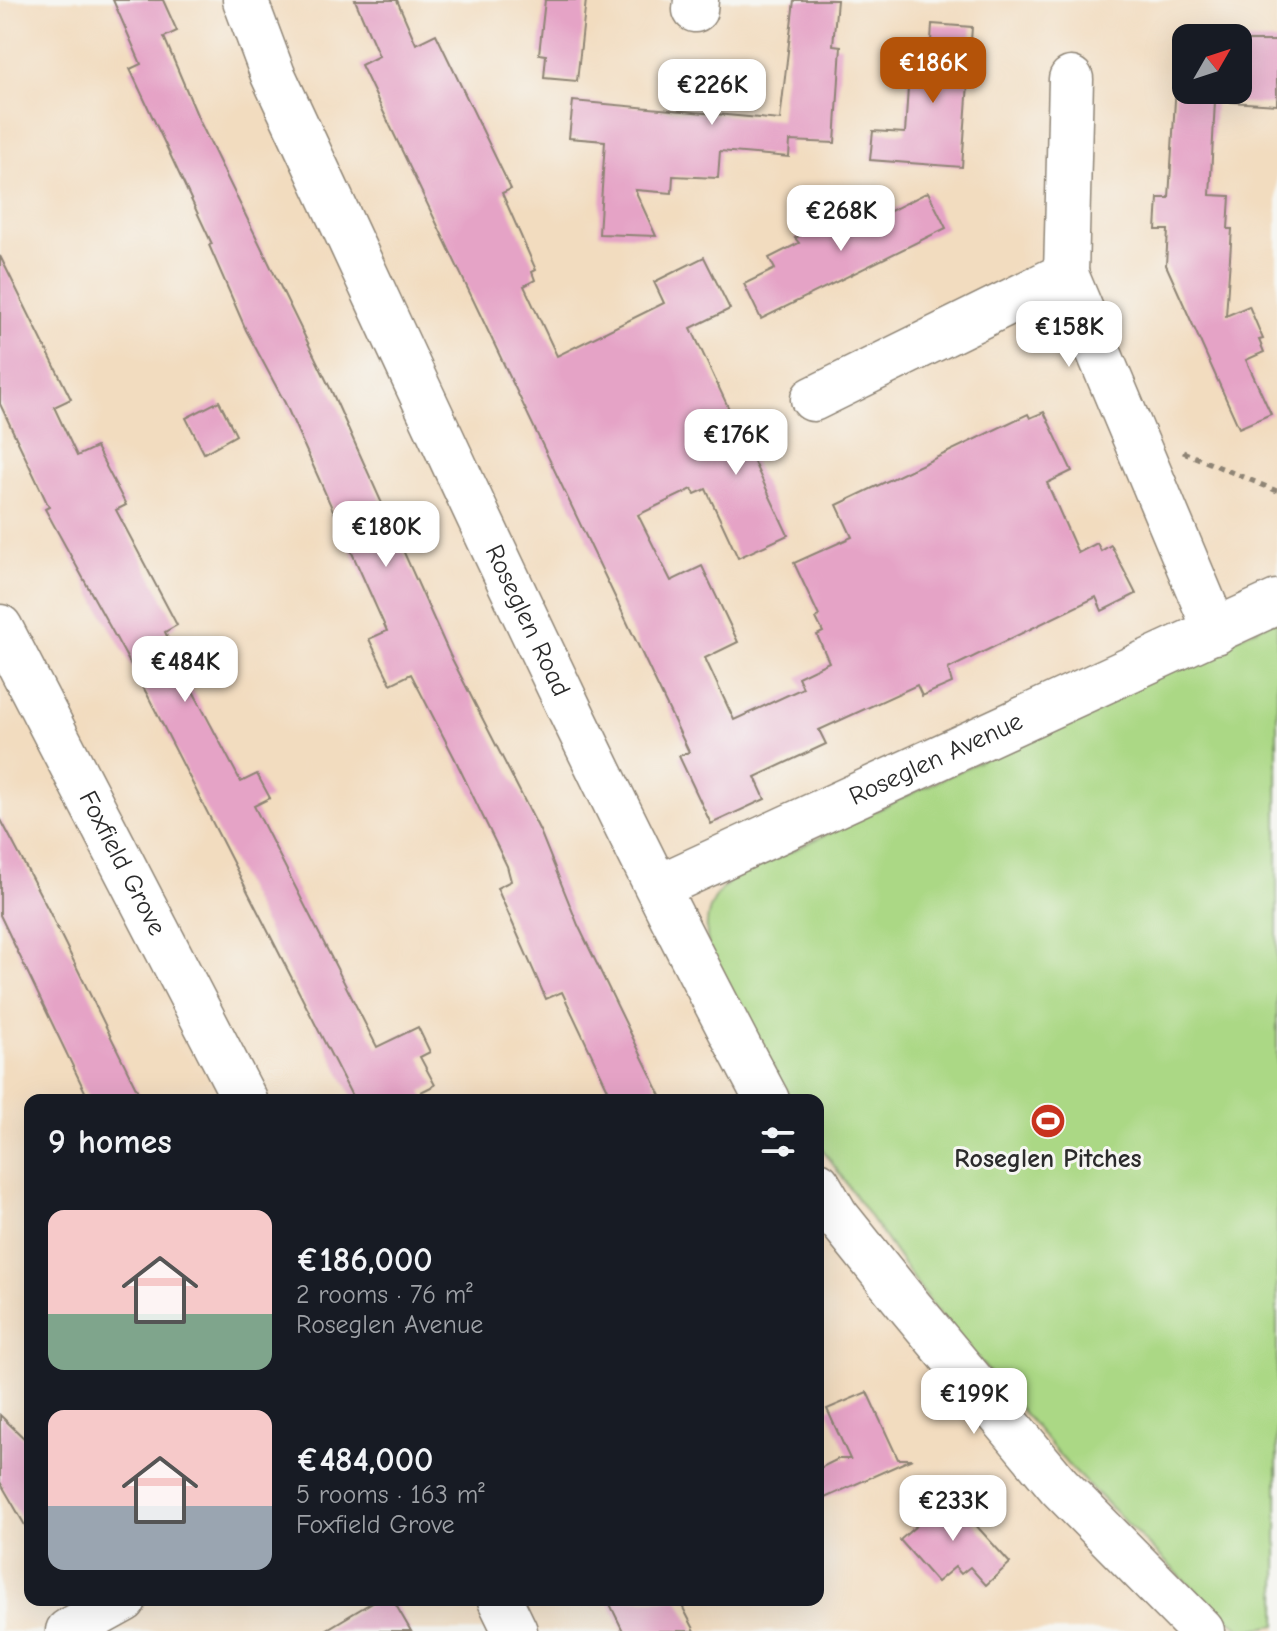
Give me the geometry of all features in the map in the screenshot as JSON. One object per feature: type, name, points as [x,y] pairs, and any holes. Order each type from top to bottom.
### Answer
[{"type":"street","name":"Roseglen Road","points":[[245,0],[273,75],[688,952],[764,1094]]},
{"type":"street","points":[[1071,79],[1066,274],[1216,632]]},
{"type":"street","points":[[813,399],[1066,274]]},
{"type":"street","name":"Roseglen Avenue","points":[[658,887],[1277,602]]},
{"type":"street","name":"Foxfield Grove","points":[[0,627],[242,1094]]},
{"type":"street","points":[[824,1194],[836,1215],[901,1296],[1059,1486],[1202,1631]]},
{"type":"street","points":[[68,1631],[113,1606]]},
{"type":"street","points":[[503,1606],[515,1631]]},
{"type":"path","points":[[1131,429],[1277,491]]},
{"type":"green space","name":"Roseglen Pitches","points":[[1277,619],[1277,1625],[1243,1631],[1185,1581],[1067,1464],[932,1305],[824,1152],[824,1094],[788,1094],[708,947],[709,910],[717,895],[731,880]]},
{"type":"building","points":[[113,0],[163,0],[177,31],[164,37],[200,122],[331,390],[450,655],[540,831],[578,925],[660,1094],[610,1094],[562,992],[546,999],[497,888],[511,881],[507,866],[454,757],[411,674],[391,684],[369,639],[387,631],[285,403],[246,330],[209,245],[212,244],[130,69],[141,64]]},
{"type":"building","points":[[355,0],[397,0],[416,44],[436,34],[511,189],[502,193],[536,270],[532,272],[535,280],[524,286],[557,356],[664,303],[654,282],[704,257],[730,309],[691,328],[788,535],[738,558],[706,489],[695,494],[692,489],[638,515],[671,581],[702,566],[738,642],[705,658],[734,720],[803,688],[798,677],[829,662],[817,635],[823,632],[816,618],[819,616],[794,563],[852,537],[837,505],[1028,414],[1030,418],[1044,412],[1072,471],[1047,483],[1078,553],[1097,543],[1101,551],[1111,545],[1136,594],[1102,611],[1096,597],[948,669],[952,683],[922,696],[917,685],[819,730],[826,744],[755,777],[765,799],[711,824],[679,756],[689,752],[361,65],[379,56]]},
{"type":"building","points":[[545,0],[586,0],[577,81],[544,78],[546,55],[539,54]]},
{"type":"building","points":[[794,0],[837,0],[833,45],[841,46],[835,143],[790,141],[789,157],[720,151],[718,178],[673,176],[672,193],[635,190],[656,236],[599,234],[605,141],[569,138],[573,101],[780,120]]},
{"type":"building","points":[[932,24],[972,27],[962,167],[870,160],[873,131],[905,133],[910,58],[930,59]]},
{"type":"building","points":[[1252,41],[1277,41],[1277,105],[1252,103]]},
{"type":"building","points":[[1175,104],[1215,104],[1210,195],[1230,196],[1228,229],[1232,229],[1226,316],[1249,306],[1263,339],[1259,340],[1264,352],[1246,360],[1271,414],[1239,428],[1166,265],[1168,230],[1156,230],[1158,198],[1169,198]]},
{"type":"building","points":[[928,192],[946,228],[761,319],[744,284],[775,269],[769,258],[799,243],[795,238],[847,213],[855,229]]},
{"type":"building","points":[[0,256],[71,399],[54,407],[77,456],[96,447],[126,505],[116,510],[177,625],[165,632],[185,676],[241,782],[257,774],[270,798],[254,806],[377,1047],[418,1027],[430,1052],[420,1057],[435,1085],[422,1094],[351,1094],[148,696],[45,509],[49,507],[0,404]]},
{"type":"building","points":[[219,401],[236,435],[204,453],[186,418]]},
{"type":"building","points":[[0,818],[139,1094],[86,1094],[0,915]]},
{"type":"building","points":[[867,1392],[898,1459],[912,1459],[824,1498],[824,1466],[838,1459],[850,1459],[827,1409]]},
{"type":"building","points":[[0,1415],[24,1438],[24,1524],[0,1482]]},
{"type":"building","points":[[946,1492],[1010,1563],[986,1585],[970,1567],[961,1574],[955,1567],[937,1582],[900,1540],[917,1525],[914,1521]]},
{"type":"building","points":[[366,1606],[396,1606],[411,1631],[324,1631]]},
{"type":"building","points":[[611,1606],[682,1606],[695,1631],[623,1631]]},
{"type":"place","name":"Roseglen Pitches","points":[[1048,1121]]}]
